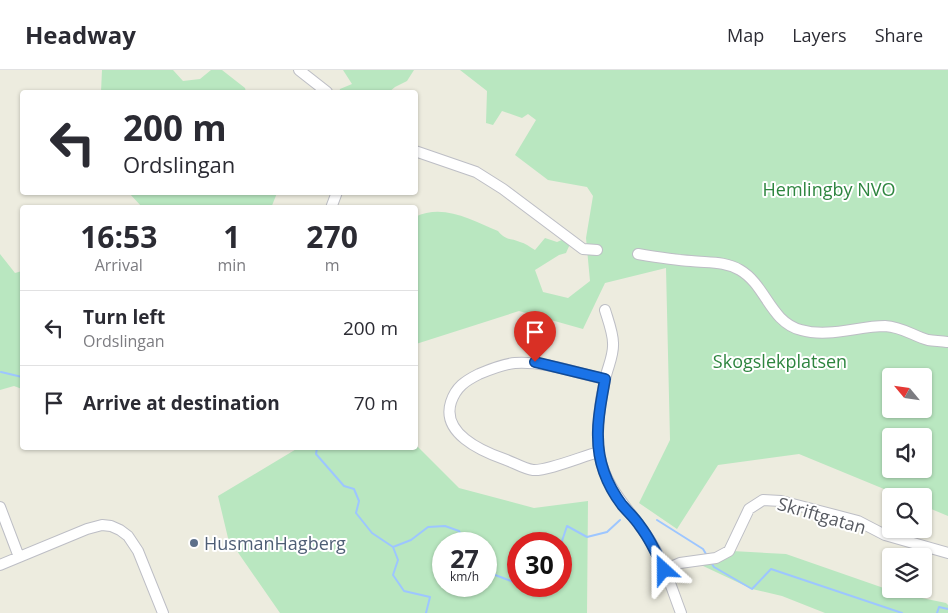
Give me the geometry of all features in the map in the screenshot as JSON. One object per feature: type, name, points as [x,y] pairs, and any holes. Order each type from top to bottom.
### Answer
[{"type":"street","points":[[299,70],[324,90]]},
{"type":"street","points":[[418,152],[476,172],[518,200],[583,249],[597,250]]},
{"type":"street","points":[[638,254],[714,262],[739,269],[753,280],[773,311],[788,324],[801,330],[840,331],[883,326],[906,330],[929,340],[948,342]]},
{"type":"street","points":[[605,310],[614,344],[605,379],[597,435],[601,465],[622,504],[640,525],[650,542],[664,570],[681,613]]},
{"type":"street","points":[[599,452],[532,470],[487,453],[464,439],[452,426],[448,410],[454,393],[465,381],[492,368],[513,363],[535,362],[605,379]]},
{"type":"street","name":"Skriftgatan","points":[[664,570],[680,563],[716,558],[729,551],[749,509],[763,500],[781,501],[858,521],[885,535],[948,553]]},
{"type":"street","points":[[0,507],[19,556]]},
{"type":"street","points":[[0,565],[95,527],[111,526],[120,530],[133,542],[162,613]]},
{"type":"green space","points":[[102,70],[173,70],[183,81],[200,79],[211,70],[222,70],[246,90],[101,90]]},
{"type":"green space","points":[[343,70],[414,70],[407,81],[391,90],[340,90],[352,84]]},
{"type":"green space","points":[[460,70],[948,70],[948,516],[932,509],[932,488],[882,488],[799,454],[718,465],[677,529],[639,503],[670,440],[666,268],[605,283],[583,329],[519,311],[418,343],[418,216],[426,213],[447,212],[468,218],[498,231],[506,238],[524,243],[535,250],[545,238],[557,242],[564,239],[570,244],[566,253],[559,255],[535,270],[543,292],[568,298],[590,281],[586,238],[593,196],[587,187],[548,180],[515,155],[536,120],[528,114],[522,118],[502,111],[493,125],[486,123],[487,91]]},
{"type":"green space","points":[[131,195],[276,195],[272,205],[140,205]]},
{"type":"green space","points":[[0,254],[15,273],[20,272],[20,388],[14,386],[0,390]]},
{"type":"green space","points":[[418,447],[459,488],[534,508],[588,501],[587,613],[280,613],[228,538],[218,496],[295,450],[418,450]]},
{"type":"green space","points":[[732,551],[786,554],[882,587],[882,598],[922,598],[946,603],[948,605],[948,613],[825,613],[782,596],[752,589],[701,565]]},
{"type":"waterway","points":[[1,372],[20,377]]},
{"type":"waterway","points":[[317,450],[316,454],[344,486],[354,489],[359,501],[356,513],[372,533],[393,547],[398,560],[393,575],[404,591],[430,597],[426,613]]},
{"type":"waterway","points":[[565,532],[567,526],[587,537],[607,532],[620,520]]},
{"type":"waterway","points":[[657,520],[703,549],[706,554]]},
{"type":"waterway","points":[[393,547],[411,540],[428,527],[445,526],[460,532]]},
{"type":"waterway","points":[[712,564],[752,589],[771,569],[902,613]]},
{"type":"waterway","points":[[497,576],[507,579]]},
{"type":"waterway","points":[[937,613],[939,607],[948,609]]},
{"type":"place","name":"HusmanHagberg","points":[[194,543]]},
{"type":"route","points":[[535,362],[605,379],[597,435],[601,465],[622,504],[640,525],[656,550],[664,570]]},
{"type":"park label","name":"Hemlingby NVO","points":[[829,189]]},
{"type":"park label","name":"Skogslekplatsen","points":[[780,361]]}]
